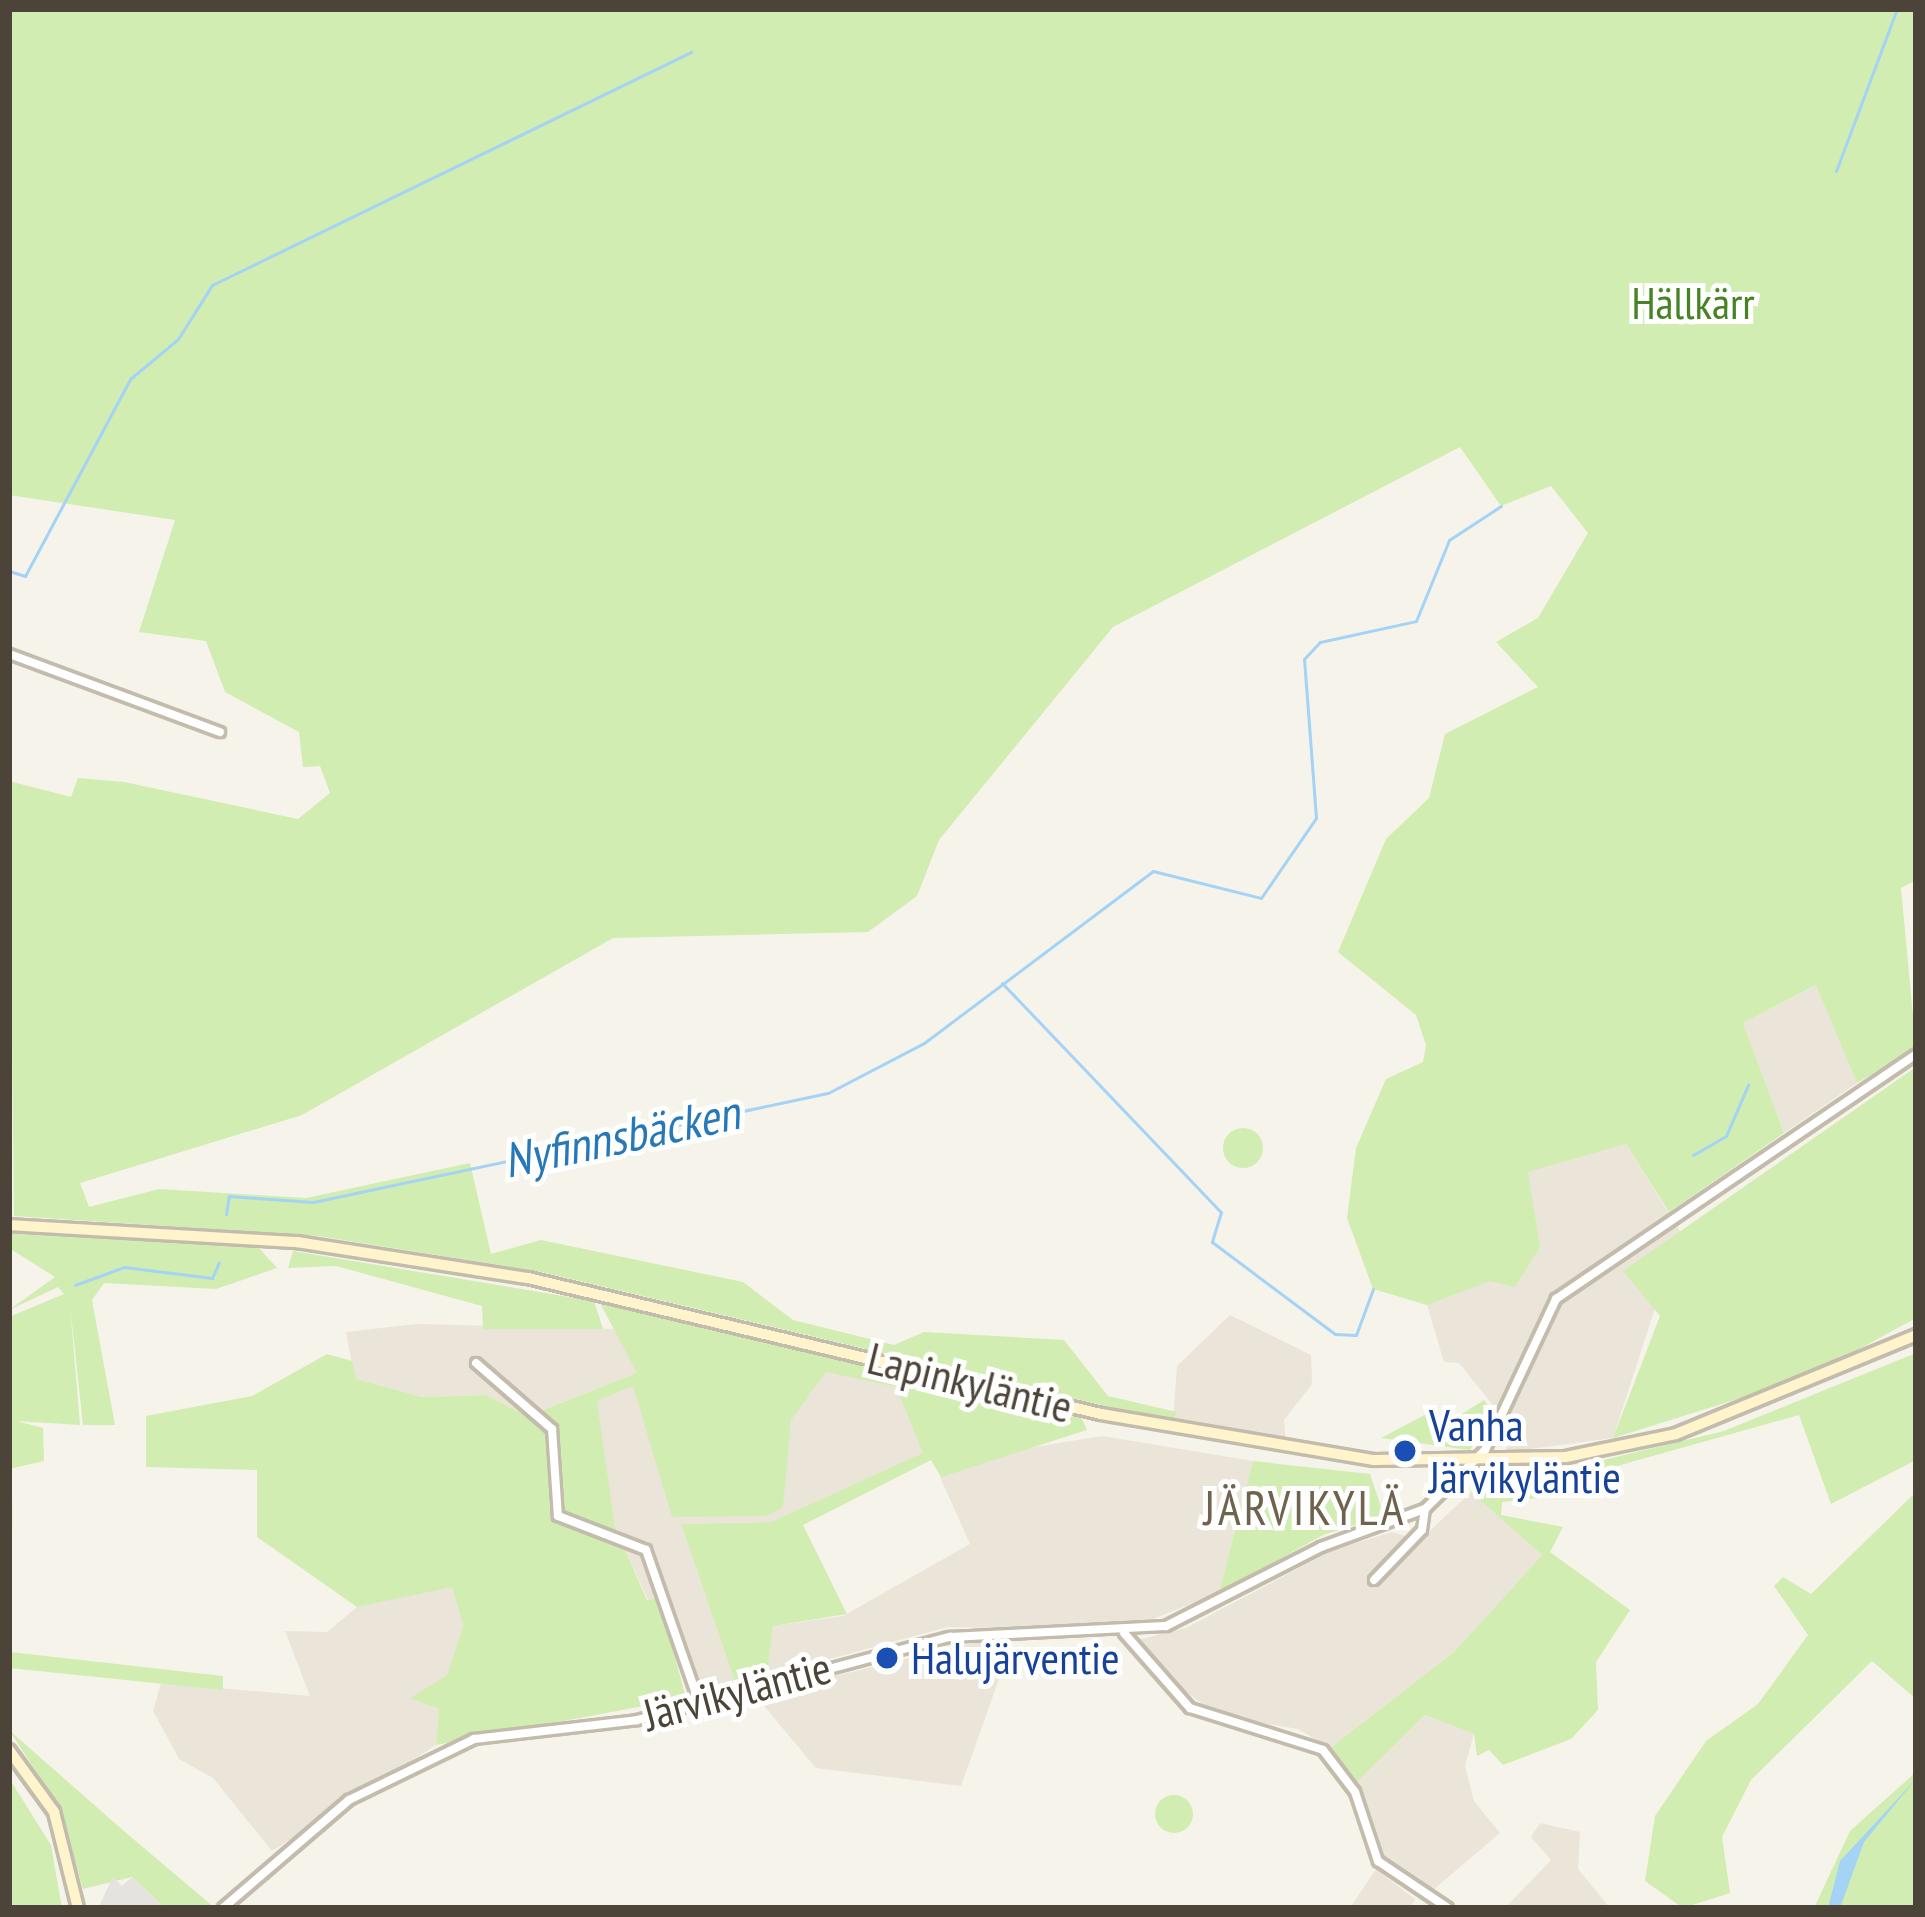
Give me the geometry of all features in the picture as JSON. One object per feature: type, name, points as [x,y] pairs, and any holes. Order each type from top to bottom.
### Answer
[{"type":"main road","name":"Lapinkyläntie","points":[[9,1226],[297,1242],[528,1278],[1192,1433],[1475,1463],[1676,1434],[1801,1392],[1916,1335]]},
{"type":"main road","points":[[11,1752],[54,1812],[78,1908]]},
{"type":"street","points":[[9,654],[220,732]]},
{"type":"street","points":[[1475,1463],[1556,1299],[1916,1054]]},
{"type":"street","points":[[476,1363],[548,1422],[558,1516],[646,1550],[700,1705]]},
{"type":"street","name":"Järvikyläntie","points":[[223,1908],[349,1800],[441,1751],[700,1705],[950,1637],[1124,1633],[1196,1616],[1322,1547],[1425,1509],[1475,1463]]},
{"type":"street","points":[[1374,1580],[1422,1530],[1425,1509]]},
{"type":"street","points":[[1124,1633],[1190,1708],[1323,1750],[1355,1792],[1378,1861],[1448,1908]]},
{"type":"shaded area","points":[[1817,985],[1857,1083],[1784,1133],[1743,1023]]},
{"type":"shaded area","points":[[1626,1144],[1680,1231],[1613,1438],[1506,1452],[1508,1424],[1459,1363],[1444,1362],[1427,1305],[1540,1247],[1527,1172]]},
{"type":"shaded area","points":[[1230,1315],[1311,1355],[1312,1384],[1284,1420],[1286,1445],[1173,1422],[1177,1366]]},
{"type":"shaded area","points":[[416,1324],[617,1329],[638,1373],[526,1416],[486,1395],[422,1397],[355,1379],[346,1332]]},
{"type":"shaded area","points":[[711,1345],[896,1387],[924,1453],[771,1522],[681,1524],[736,1685],[703,1696],[669,1597],[648,1600],[615,1527],[596,1401]]},
{"type":"shaded area","points":[[1102,1436],[1253,1461],[1219,1593],[1122,1631],[948,1627],[767,1676],[773,1626],[843,1616],[970,1544],[940,1477],[998,1453]]},
{"type":"shaded area","points":[[1471,1492],[1543,1554],[1454,1652],[1330,1748],[1298,1729],[1217,1715],[1149,1664],[1141,1639],[1186,1628],[1333,1550],[1392,1532],[1420,1540]]},
{"type":"shaded area","points":[[452,1586],[463,1626],[447,1675],[411,1698],[439,1709],[436,1745],[272,1851],[213,1778],[179,1759],[153,1711],[161,1683],[310,1696],[285,1631],[327,1632],[357,1607]]},
{"type":"shaded area","points":[[978,1642],[1010,1648],[961,1786],[816,1768],[755,1695]]},
{"type":"shaded area","points":[[1425,1715],[1474,1734],[1465,1766],[1474,1801],[1500,1833],[1432,1891],[1381,1859],[1354,1785]]},
{"type":"shaded area","points":[[1540,1823],[1580,1832],[1578,1869],[1610,1908],[1505,1908],[1551,1860],[1531,1837]]},
{"type":"shaded area","points":[[1376,1869],[1415,1899],[1410,1908],[1350,1908]]},
{"type":"shaded area","points":[[113,1877],[122,1886],[132,1877],[165,1908],[98,1908]]},
{"type":"green space","name":"Hällkärr","points":[[9,9],[1916,9],[1916,880],[1901,888],[1916,1048],[1857,1083],[1816,985],[1743,1023],[1784,1133],[1669,1212],[1626,1144],[1528,1172],[1540,1247],[1515,1287],[1490,1281],[1427,1305],[1373,1289],[1347,1218],[1356,1148],[1386,1079],[1423,1062],[1426,1045],[1416,1015],[1338,952],[1386,839],[1429,798],[1445,734],[1538,687],[1496,642],[1538,618],[1588,533],[1551,486],[1501,506],[1460,447],[1113,627],[939,840],[917,896],[868,932],[613,938],[302,1115],[80,1183],[89,1207],[159,1189],[306,1198],[470,1163],[491,1254],[541,1240],[743,1282],[793,1320],[894,1345],[924,1332],[1064,1340],[1108,1396],[1177,1412],[1173,1422],[542,1272],[318,1236],[14,1216],[9,781],[71,797],[78,778],[124,782],[298,819],[330,793],[320,766],[303,767],[299,732],[225,692],[206,641],[139,632],[175,520],[9,495]]},
{"type":"green space","points":[[1916,1067],[1916,1318],[1808,1377],[1613,1438],[1660,1316],[1623,1271]]},
{"type":"green space","points":[[1243,1128],[1257,1134],[1263,1148],[1257,1162],[1243,1168],[1229,1162],[1223,1148],[1229,1134]]},
{"type":"green space","points":[[9,1233],[258,1247],[277,1268],[216,1289],[104,1283],[92,1300],[115,1425],[83,1425],[70,1305],[80,1425],[16,1421],[43,1428],[44,1461],[9,1469],[9,1317],[64,1294],[58,1287],[9,1310],[55,1277],[9,1248]]},
{"type":"green space","points":[[293,1251],[594,1301],[603,1329],[483,1329],[482,1306],[336,1266],[288,1268]]},
{"type":"green space","points":[[600,1303],[1081,1417],[1087,1430],[941,1477],[931,1460],[803,1525],[847,1614],[773,1626],[767,1676],[736,1685],[681,1524],[771,1522],[923,1453],[896,1387],[826,1372],[791,1420],[783,1507],[766,1516],[672,1517],[633,1386],[597,1401],[615,1527],[647,1600],[659,1598],[686,1698],[436,1745],[439,1709],[410,1698],[447,1675],[463,1626],[452,1587],[357,1607],[257,1537],[257,1470],[146,1467],[146,1416],[252,1396],[327,1354],[352,1361],[356,1379],[422,1397],[486,1395],[527,1416],[637,1373]]},
{"type":"green space","points":[[1916,1353],[1916,1460],[1831,1504],[1799,1415],[1592,1473],[1595,1491],[1502,1502],[1501,1515],[1563,1527],[1550,1552],[1630,1610],[1596,1662],[1598,1710],[1571,1739],[1503,1765],[1489,1750],[1477,1756],[1474,1734],[1425,1715],[1354,1785],[1330,1748],[1454,1652],[1542,1555],[1471,1492],[1482,1477],[1562,1470],[1724,1431]]},
{"type":"green space","points":[[1484,1400],[1495,1415],[1470,1450],[1381,1438],[1434,1410],[1446,1424]]},
{"type":"green space","points":[[1253,1461],[1370,1474],[1384,1516],[1323,1535],[1219,1593]]},
{"type":"green space","points":[[13,1479],[10,1652],[223,1676],[223,1690],[9,1668]]},
{"type":"green space","points":[[1916,1492],[1916,1699],[1872,1661],[1751,1780],[1722,1837],[1730,1893],[1683,1908],[1645,1881],[1655,1816],[1706,1741],[1758,1704],[1808,1635],[1774,1586],[1783,1577],[1811,1594]]},
{"type":"green space","points":[[9,1730],[215,1908],[165,1908],[132,1877],[83,1889],[58,1805]]},
{"type":"green space","points":[[1916,1772],[1916,1908],[1814,1908],[1850,1831]]},
{"type":"green space","points":[[9,1778],[51,1845],[62,1908],[9,1908]]},
{"type":"green space","points":[[1174,1795],[1187,1801],[1193,1814],[1187,1827],[1174,1833],[1161,1827],[1155,1814],[1161,1801]]},
{"type":"water","points":[[1916,1779],[1864,1842],[1840,1908],[1828,1908],[1840,1861]]},
{"type":"waterway","points":[[1836,171],[1897,9]]},
{"type":"waterway","points":[[9,571],[25,576],[130,379],[178,339],[212,285],[691,52]]},
{"type":"waterway","name":"Nyfinnsbäcken","points":[[226,1214],[229,1196],[313,1202],[828,1093],[924,1043],[1153,871],[1261,898],[1316,818],[1304,659],[1320,642],[1416,621],[1449,540],[1501,506]]},
{"type":"waterway","name":"Nyfinnsbäcken","points":[[1002,983],[1221,1212],[1212,1242],[1335,1334],[1356,1335],[1373,1289]]},
{"type":"waterway","points":[[1693,1155],[1726,1136],[1748,1085]]},
{"type":"waterway","name":"Nyfinnsbäcken","points":[[75,1285],[124,1267],[212,1278],[219,1262]]},
{"type":"place","name":"Vanha Järvikyläntie","points":[[1405,1451]]},
{"type":"place","name":"Halujärventie","points":[[887,1658]]},
{"type":"district","name":"JÄRVIKYLÄ","points":[[1305,1508]]}]
